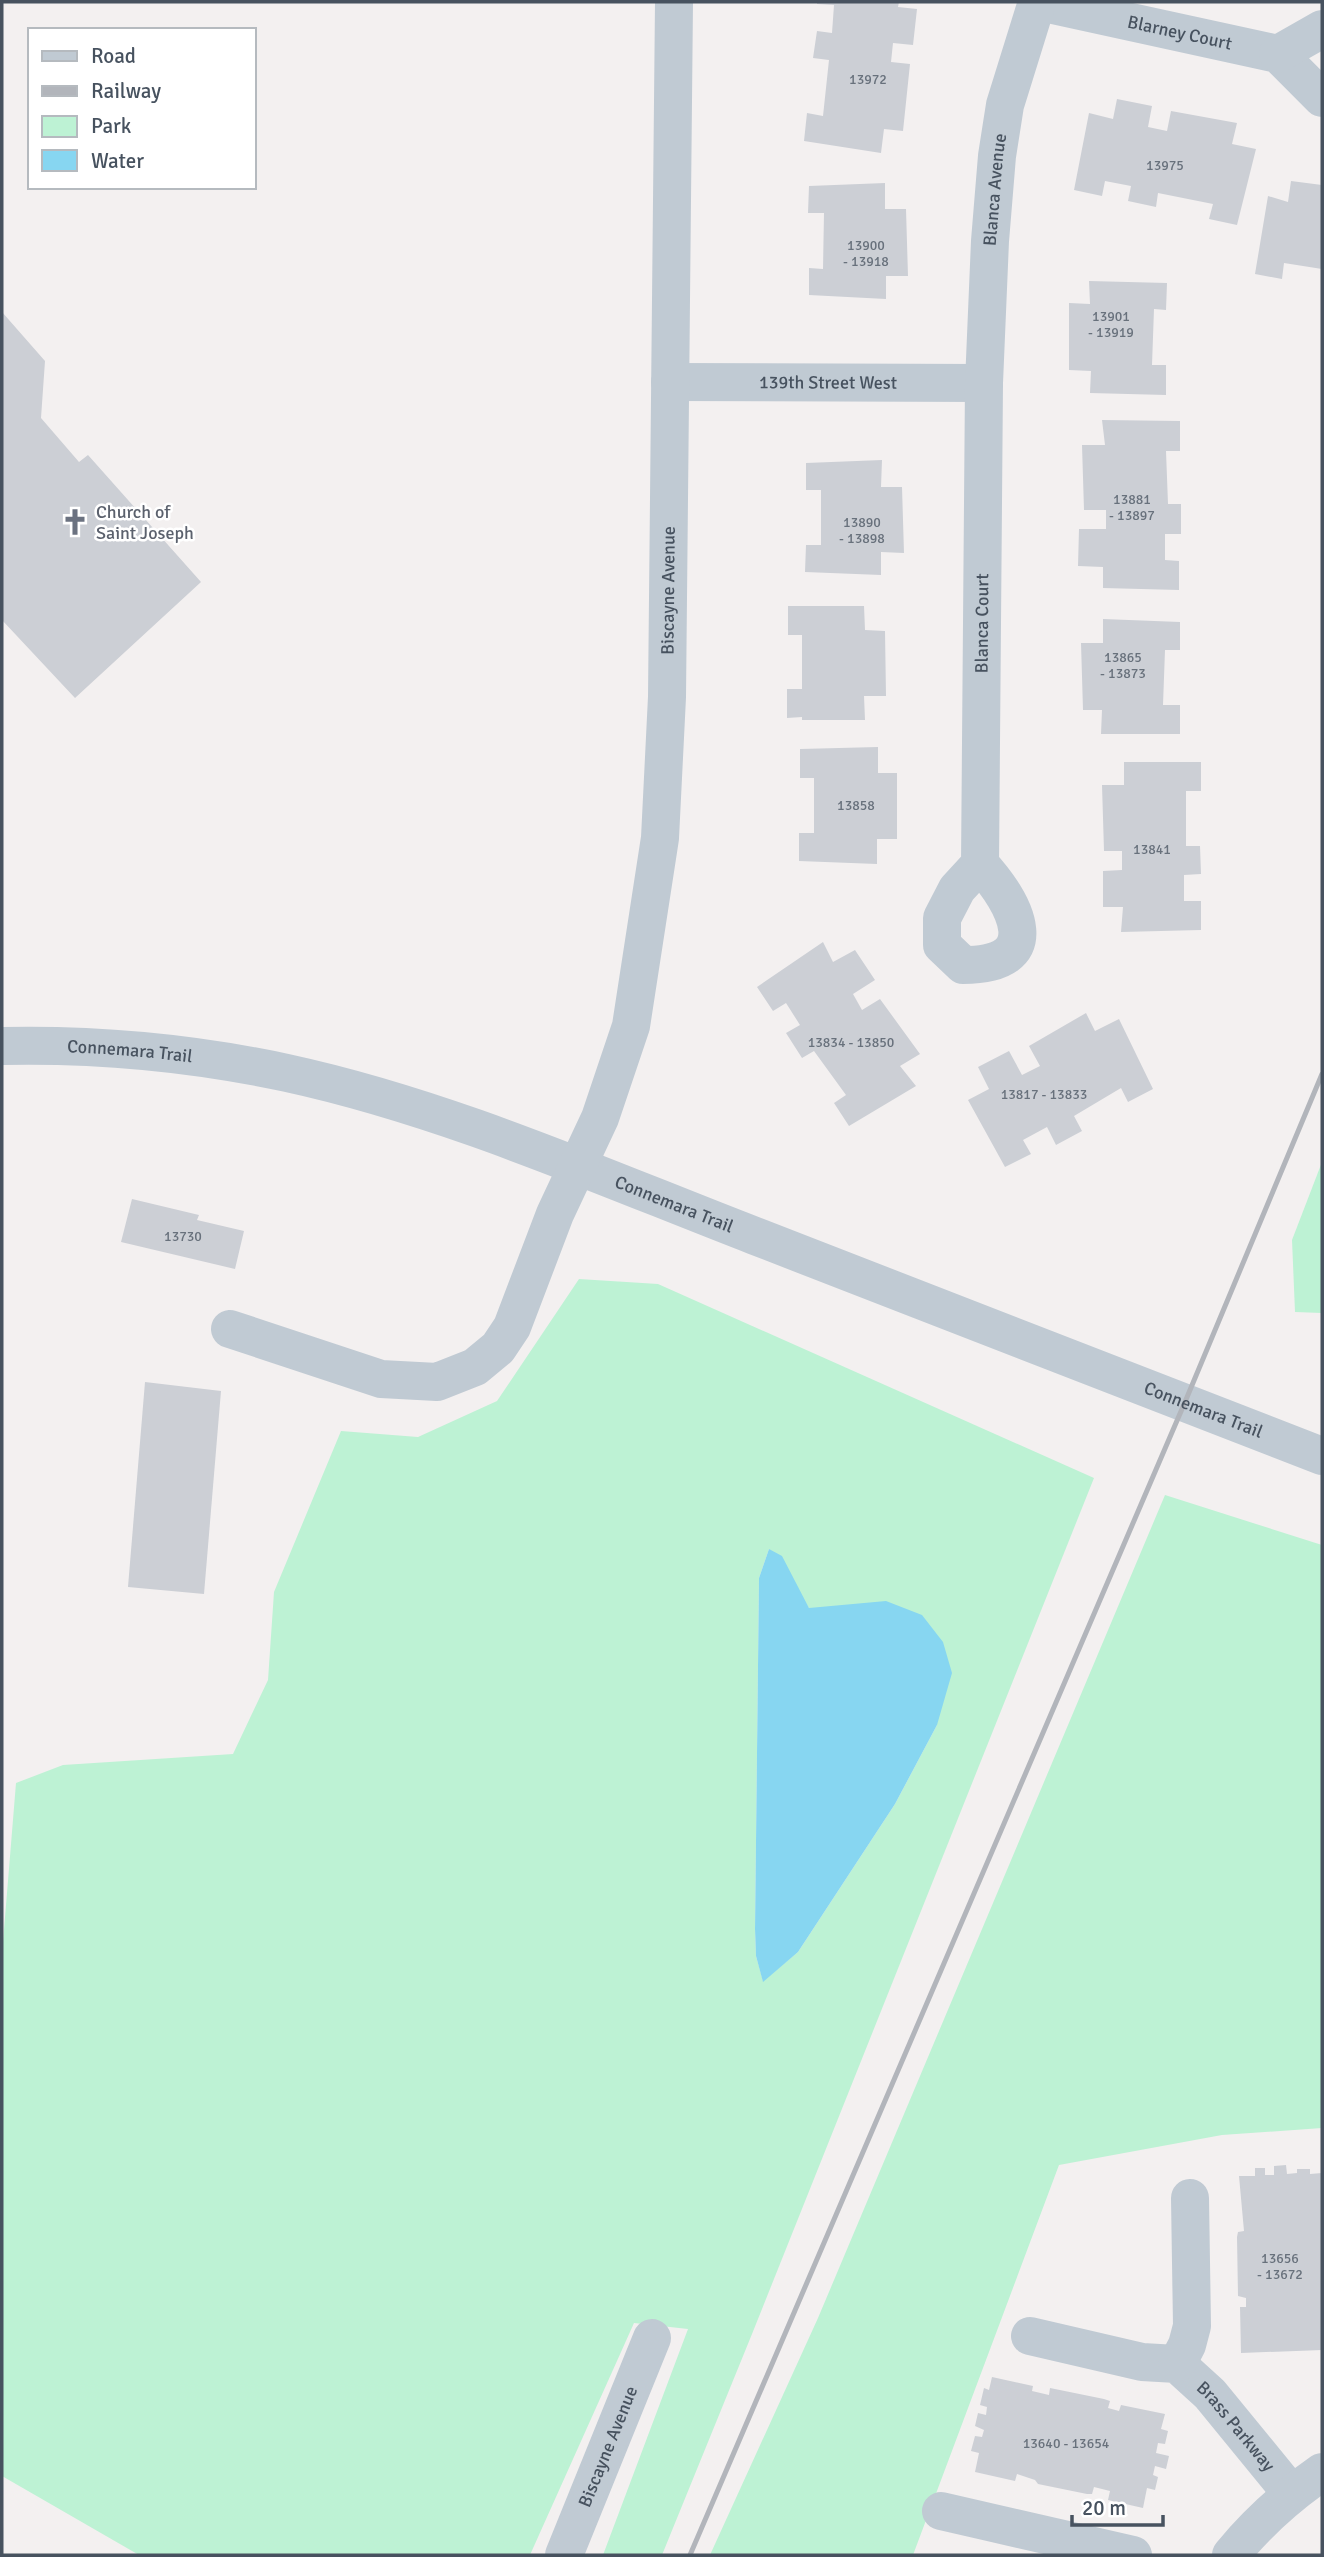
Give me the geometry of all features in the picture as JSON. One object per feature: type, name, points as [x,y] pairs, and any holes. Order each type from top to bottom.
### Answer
[{"type":"street","name":"Biscayne Avenue","points":[[230,1329],[381,1379],[437,1382],[475,1367],[498,1348],[512,1326],[555,1214],[579,1168],[600,1118],[631,1026],[660,838],[667,697],[674,2]]},
{"type":"street","name":"Blarney Court","points":[[1038,2],[1278,54]]},
{"type":"street","name":"Blanca Avenue","points":[[984,383],[990,241],[997,156],[1005,105],[1038,2]]},
{"type":"street","points":[[1322,29],[1278,54],[1322,98]]},
{"type":"street","name":"139th Street West","points":[[670,382],[984,383]]},
{"type":"street","name":"Blanca Court","points":[[980,864],[984,383]]},
{"type":"street","name":"Connemara Trail","points":[[2,1046],[140,1051],[218,1060],[351,1089],[451,1120],[1322,1456]]},
{"type":"street","points":[[1030,2336],[1142,2362],[1177,2364],[1192,2326],[1191,2199]]},
{"type":"street","name":"Biscayne Avenue","points":[[564,2555],[652,2339]]},
{"type":"street","name":"Brass Parkway","points":[[1177,2364],[1210,2394],[1291,2493]]},
{"type":"street","points":[[1231,2555],[1262,2519],[1291,2493],[1322,2472]]},
{"type":"street","points":[[941,2511],[1133,2555]]},
{"type":"green space","points":[[1322,1162],[1322,1313],[1295,1312],[1292,1240]]},
{"type":"green space","points":[[579,1279],[658,1284],[1094,1478],[662,2555],[603,2555],[688,2329],[634,2323],[530,2555],[139,2555],[2,2476],[2,1954],[16,1783],[63,1765],[233,1754],[268,1680],[274,1592],[341,1431],[418,1437],[497,1401]],"holes":[[[769,1549],[809,1608],[825,1608],[937,1725],[895,1804],[798,1952],[763,1981],[756,1956],[755,1929],[759,1578]]]},
{"type":"green space","points":[[1165,1495],[1322,1545],[1322,2128],[1222,2135],[1059,2165],[913,2555],[710,2555],[818,2318]]},
{"type":"water","points":[[769,1549],[782,1556],[809,1608],[886,1601],[922,1615],[943,1642],[952,1673],[937,1725],[895,1804],[798,1952],[763,1982],[756,1956],[755,1929],[759,1578]]},
{"type":"building","points":[[817,2],[899,2],[898,7],[917,9],[913,45],[893,43],[891,62],[910,64],[903,131],[884,129],[881,153],[804,141],[807,113],[823,116],[829,60],[813,58],[817,31],[832,33],[834,5]]},
{"type":"building","points":[[1117,99],[1152,106],[1148,127],[1167,131],[1171,111],[1237,123],[1232,144],[1256,149],[1237,225],[1209,219],[1213,204],[1158,193],[1156,207],[1128,201],[1131,186],[1105,181],[1102,196],[1074,190],[1089,113],[1113,119]]},
{"type":"building","points":[[1291,181],[1322,185],[1322,269],[1284,263],[1282,279],[1255,274],[1268,196],[1288,202]]},
{"type":"building","points":[[885,183],[885,209],[906,209],[908,276],[886,276],[886,299],[809,295],[809,268],[823,269],[824,213],[808,213],[809,186]]},
{"type":"building","points":[[1089,281],[1167,283],[1166,310],[1154,309],[1152,365],[1166,365],[1166,395],[1090,393],[1091,371],[1069,370],[1069,303],[1090,304]]},
{"type":"building","name":"Church of Saint Joseph","points":[[2,312],[45,361],[41,418],[79,462],[88,455],[201,582],[75,698],[2,620]]},
{"type":"building","points":[[1102,420],[1180,421],[1180,451],[1166,451],[1168,504],[1181,504],[1181,534],[1165,534],[1165,560],[1179,561],[1179,590],[1103,588],[1103,567],[1078,566],[1079,529],[1106,529],[1106,510],[1084,510],[1082,445],[1105,445]]},
{"type":"building","points":[[882,460],[881,487],[902,487],[904,553],[881,552],[881,575],[805,572],[806,545],[821,545],[821,490],[806,490],[806,463]]},
{"type":"building","points":[[788,606],[864,606],[865,630],[885,631],[886,696],[864,696],[865,720],[787,718],[787,689],[802,689],[802,635],[788,635]]},
{"type":"building","points":[[1103,619],[1180,622],[1180,650],[1165,650],[1163,705],[1180,705],[1180,734],[1101,734],[1102,710],[1083,710],[1081,643],[1103,643]]},
{"type":"building","points":[[878,747],[878,773],[897,773],[897,839],[877,839],[877,864],[799,861],[799,833],[814,833],[814,778],[800,778],[800,749]]},
{"type":"building","points":[[1124,762],[1201,762],[1201,791],[1186,791],[1186,846],[1200,846],[1201,874],[1184,875],[1184,901],[1201,901],[1201,930],[1121,932],[1123,907],[1103,907],[1103,871],[1122,870],[1122,851],[1104,851],[1102,785],[1124,785]]},
{"type":"building","points":[[823,942],[833,962],[855,950],[875,980],[853,994],[862,1010],[880,999],[920,1054],[900,1066],[916,1086],[849,1126],[834,1103],[846,1095],[814,1051],[802,1058],[786,1033],[800,1025],[786,1003],[773,1011],[757,987]]},
{"type":"building","points":[[1086,1013],[1095,1031],[1119,1019],[1153,1089],[1128,1102],[1121,1088],[1074,1116],[1082,1131],[1056,1145],[1047,1127],[1023,1140],[1031,1154],[1005,1167],[968,1100],[989,1089],[978,1067],[1009,1051],[1022,1075],[1040,1066],[1029,1046]]},
{"type":"building","points":[[132,1199],[199,1215],[197,1220],[244,1231],[235,1269],[121,1242]]},
{"type":"building","points":[[145,1382],[221,1391],[204,1594],[128,1587]]},
{"type":"building","points":[[1286,2165],[1287,2174],[1297,2173],[1297,2169],[1310,2169],[1310,2174],[1322,2173],[1322,2350],[1241,2353],[1240,2307],[1246,2307],[1246,2298],[1238,2296],[1237,2237],[1238,2232],[1244,2231],[1239,2176],[1255,2176],[1255,2168],[1265,2168],[1265,2175],[1274,2175],[1274,2166]]},
{"type":"building","points":[[992,2377],[1033,2386],[1032,2391],[1049,2395],[1050,2388],[1104,2399],[1110,2401],[1108,2408],[1119,2411],[1121,2405],[1165,2414],[1161,2429],[1168,2431],[1165,2444],[1158,2443],[1156,2453],[1169,2456],[1166,2469],[1155,2466],[1153,2475],[1158,2477],[1155,2490],[1147,2488],[1143,2508],[1108,2500],[1110,2491],[1094,2487],[1092,2494],[1087,2494],[1038,2484],[1035,2480],[1017,2474],[1015,2481],[975,2472],[979,2453],[971,2451],[975,2436],[982,2437],[984,2430],[975,2426],[978,2413],[986,2415],[987,2407],[980,2405],[984,2388],[989,2390]]},
{"type":"railway","points":[[690,2555],[1185,1402],[1322,1074]]},
{"type":"place","name":"Church of Saint Joseph","points":[[75,522]]}]
